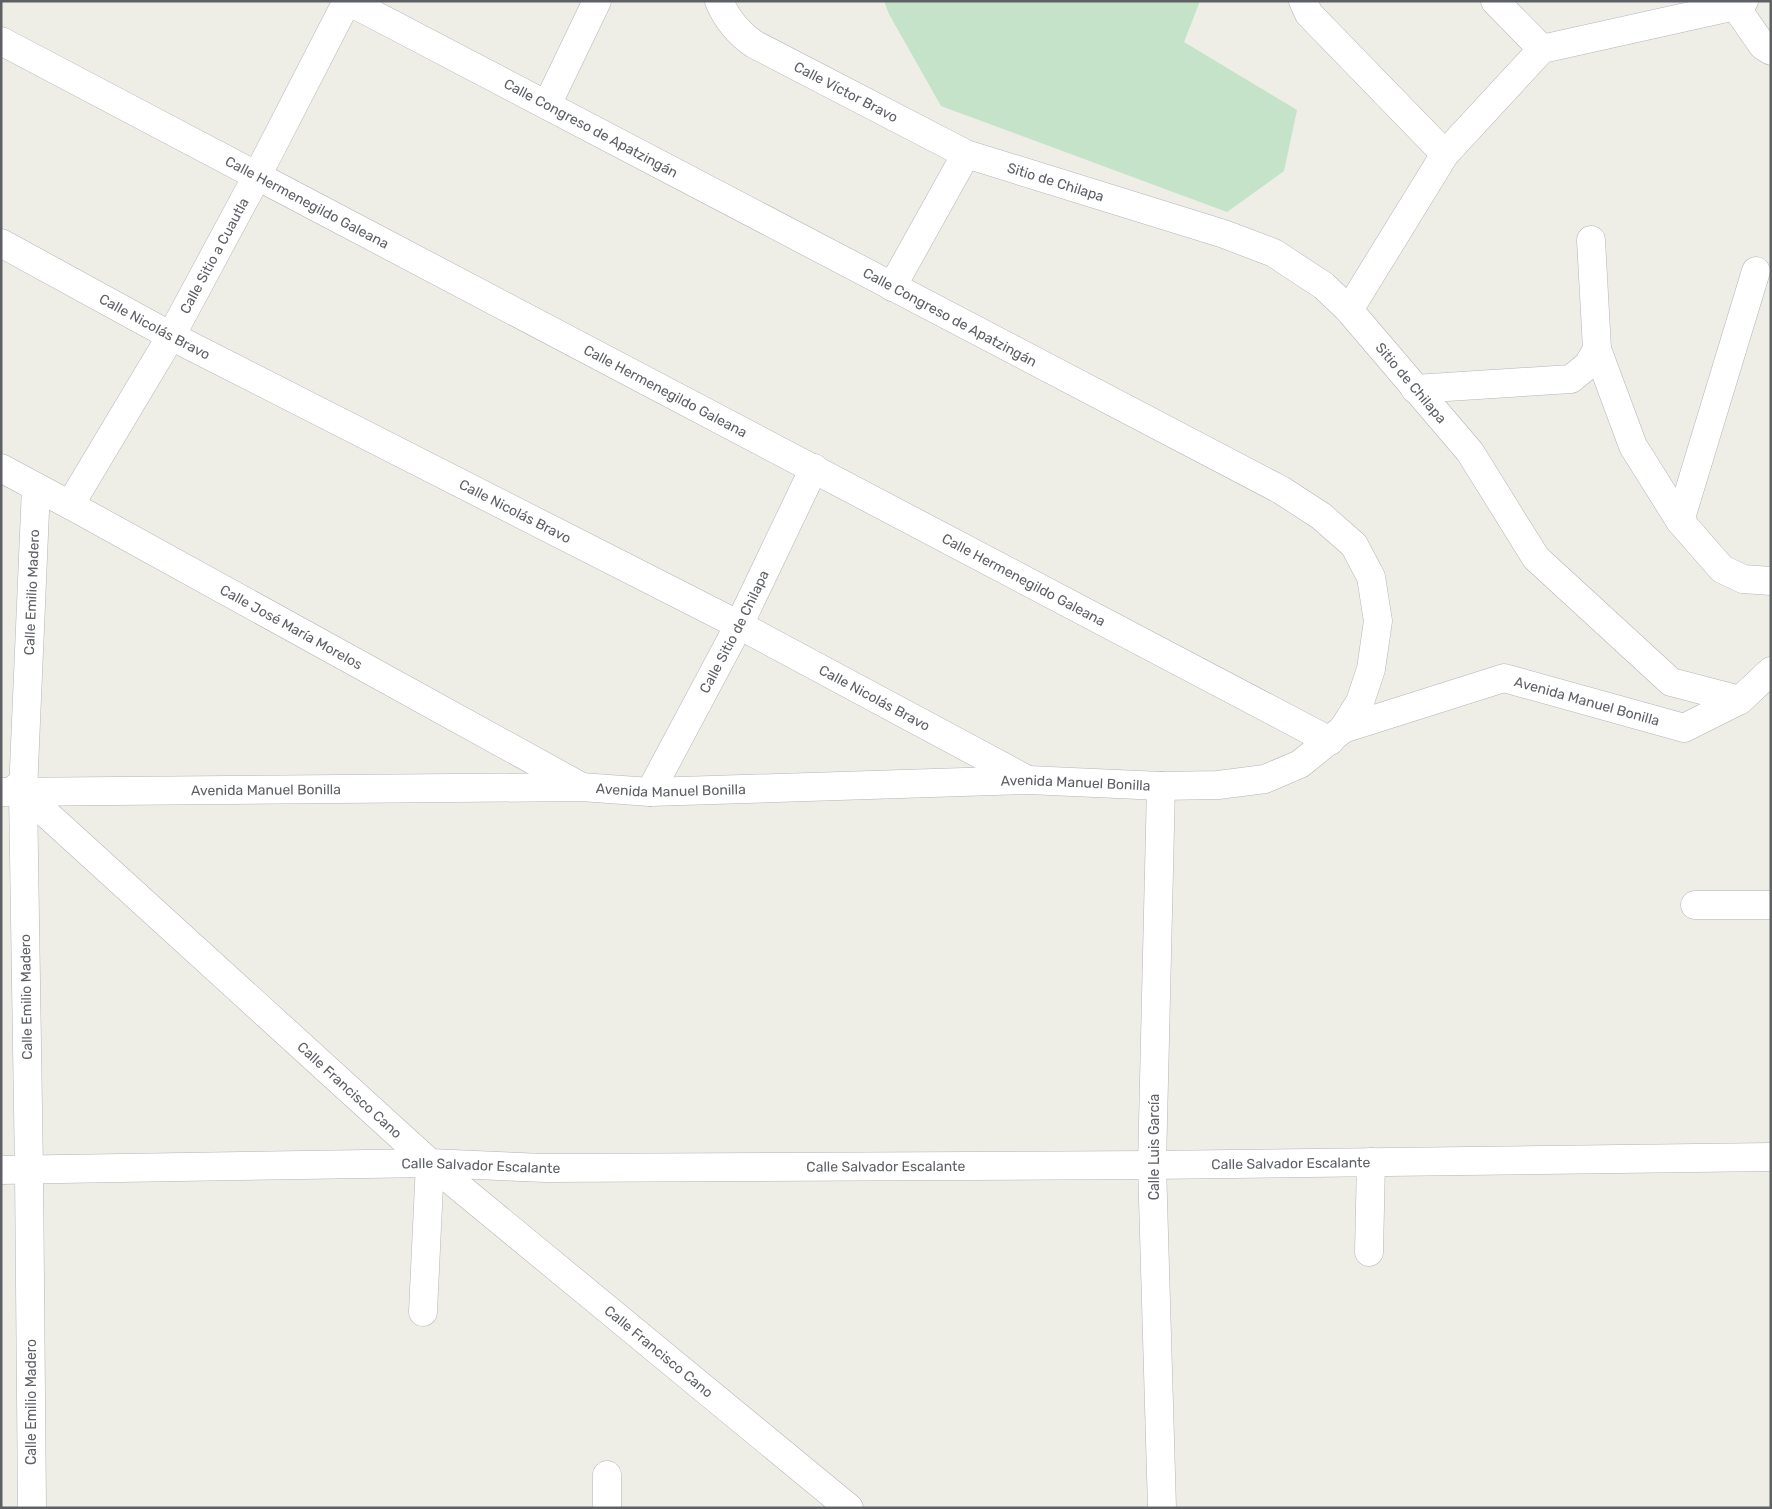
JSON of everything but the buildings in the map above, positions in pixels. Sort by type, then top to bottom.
[{"type":"street","name":"Calle Congreso de Apatzingán","points":[[347,1],[1281,490],[1321,516],[1354,545],[1371,577],[1378,621],[1371,670],[1360,702],[1336,735]]},
{"type":"street","name":"Calle Sitio a Cuautla","points":[[70,505],[172,336],[347,1]]},
{"type":"street","points":[[547,105],[596,1]]},
{"type":"street","points":[[1303,1],[1309,14],[1445,154]]},
{"type":"street","points":[[1495,1],[1542,49]]},
{"type":"street","points":[[1349,310],[1445,154],[1542,49],[1739,3],[1763,46],[1771,51]]},
{"type":"street","name":"Calle Víctor Bravo","points":[[725,12],[742,36],[754,44],[966,154]]},
{"type":"street","name":"Calle Hermenegildo Galeana","points":[[1,41],[814,468],[1336,735]]},
{"type":"street","points":[[892,287],[966,154]]},
{"type":"street","name":"Sitio de Chilapa","points":[[966,154],[1224,234],[1274,253],[1324,286],[1349,310],[1470,452],[1536,558],[1671,682],[1740,700]]},
{"type":"street","points":[[1591,240],[1597,348],[1633,446],[1680,522],[1722,569],[1743,579],[1771,581]]},
{"type":"street","name":"Calle Nicolás Bravo","points":[[1,243],[172,336],[740,625],[1028,780]]},
{"type":"street","points":[[1680,522],[1756,271]]},
{"type":"street","points":[[1415,389],[1571,379],[1588,365],[1597,348]]},
{"type":"street","name":"Calle José María Morelos","points":[[1,468],[581,787]]},
{"type":"street","name":"Calle Sitio de Chilapa","points":[[650,792],[740,625],[814,468]]},
{"type":"street","name":"Calle Emilio Madero","points":[[32,1508],[29,1171],[12,792],[36,486]]},
{"type":"street","points":[[1740,700],[1771,671]]},
{"type":"street","name":"Avenida Manuel Bonilla","points":[[12,792],[581,787],[650,792],[1028,780],[1161,786],[1218,785],[1266,779],[1300,764],[1336,735],[1504,678],[1684,728],[1740,700]]},
{"type":"street","name":"Calle Francisco Cano","points":[[1,774],[12,792],[430,1163],[849,1508]]},
{"type":"street","name":"Calle Luis García","points":[[1161,786],[1152,1165],[1162,1508]]},
{"type":"street","points":[[1696,906],[1771,906]]},
{"type":"street","name":"Calle Salvador Escalante","points":[[1,1170],[430,1163],[545,1168],[1152,1165],[1771,1157]]},
{"type":"street","points":[[1369,1252],[1371,1162]]},
{"type":"street","points":[[422,1312],[430,1163]]},
{"type":"street","points":[[607,1475],[607,1508]]},
{"type":"green space","points":[[884,1],[1200,1],[1184,42],[1297,110],[1284,171],[1227,212],[941,106],[889,14]]}]
